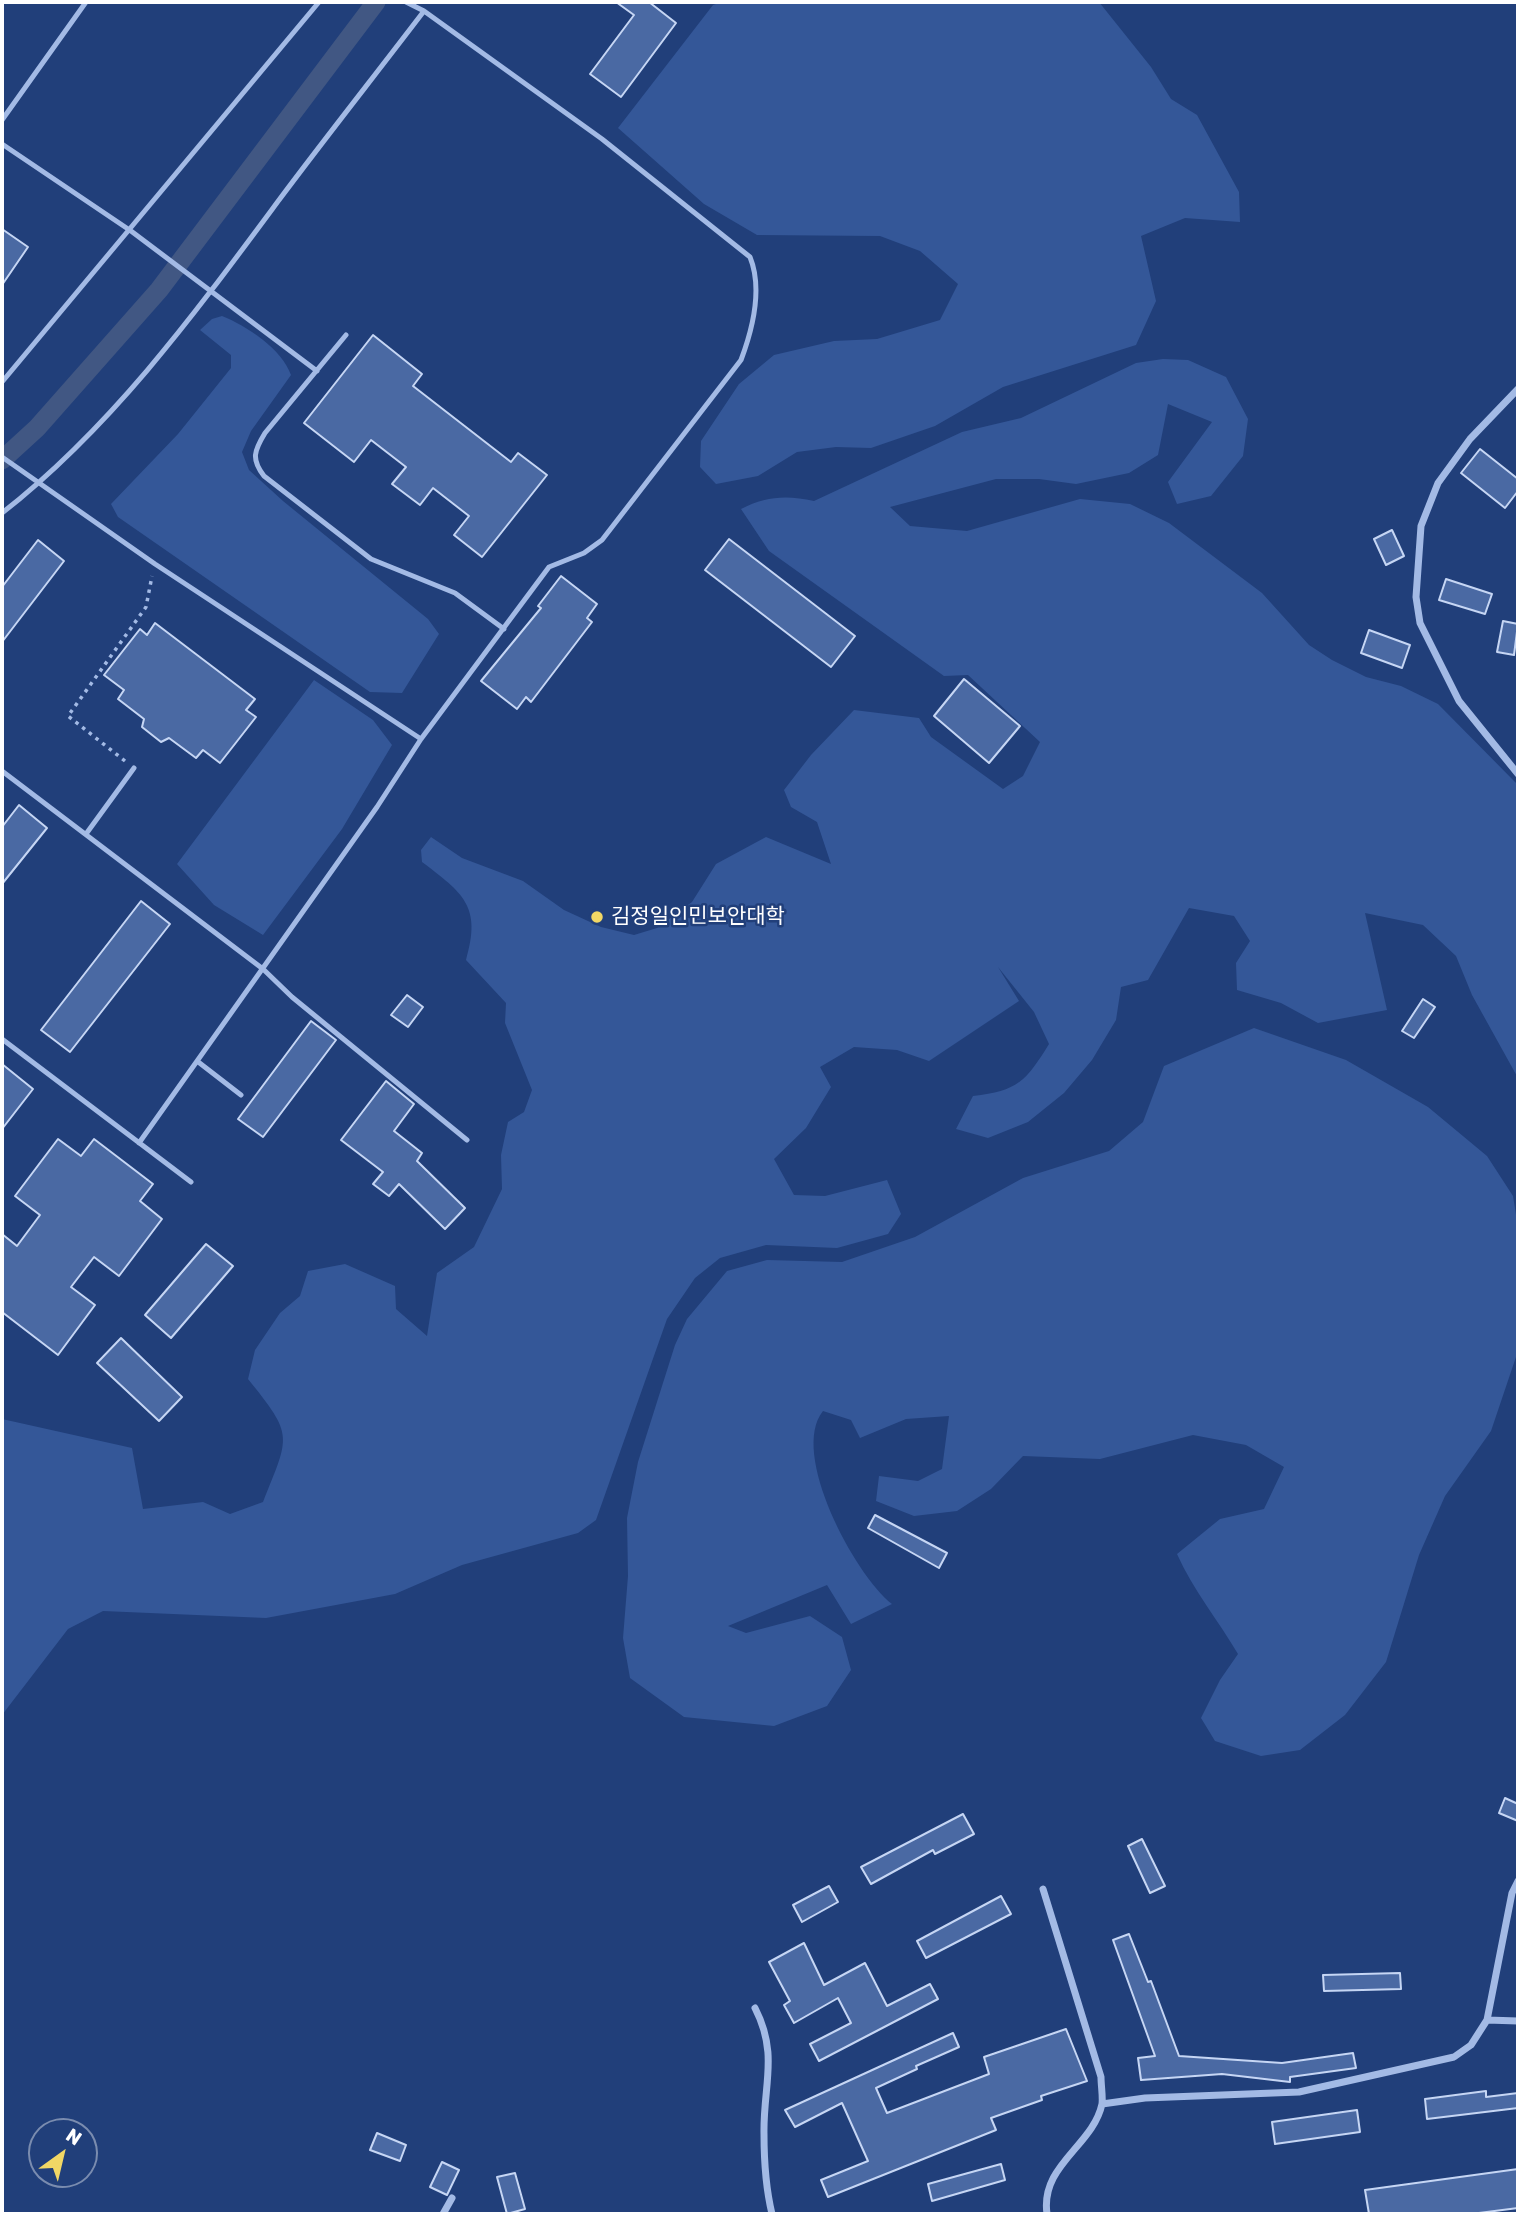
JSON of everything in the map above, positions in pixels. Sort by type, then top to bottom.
[{"type":"street","points":[[1518,389],[1471,439],[1438,483],[1421,526],[1416,597],[1420,623],[1458,701],[1518,774]]},
{"type":"street","points":[[1102,2104],[1146,2098],[1299,2092],[1454,2057],[1471,2045],[1487,2020],[1512,1893],[1518,1881]]},
{"type":"street","points":[[1043,1889],[1101,2077],[1102,2104],[1097,2117],[1052,2178],[1047,2194],[1047,2214]]},
{"type":"street","points":[[755,2008],[766,2031],[771,2063],[764,2133],[772,2214]]},
{"type":"street","points":[[1487,2020],[1518,2021]]},
{"type":"street","points":[[443,2214],[452,2199]]},
{"type":"lane","points":[[2,120],[86,2]]},
{"type":"lane","points":[[2,382],[131,231],[319,2]]},
{"type":"lane","points":[[139,1143],[377,807],[421,738],[549,568],[584,553],[602,540],[741,360],[751,335],[758,275],[750,257],[601,139],[424,11],[407,2]]},
{"type":"lane","points":[[2,513],[40,483],[118,404],[212,291],[424,11]]},
{"type":"lane","points":[[2,144],[131,231],[317,371]]},
{"type":"lane","points":[[346,335],[265,433],[254,450],[254,463],[264,476],[371,559],[455,593],[504,629]]},
{"type":"lane","points":[[2,457],[155,564],[421,738]]},
{"type":"lane","points":[[86,834],[134,768]]},
{"type":"lane","points":[[2,771],[263,969],[292,997],[467,1140]]},
{"type":"lane","points":[[2,1039],[191,1182]]},
{"type":"lane","points":[[197,1061],[241,1096]]},
{"type":"path","points":[[134,768],[68,716],[146,607],[155,564]]},
{"type":"shaded area","points":[[722,2],[1099,2],[1151,67],[1171,99],[1197,115],[1239,192],[1240,222],[1185,218],[1141,236],[1156,301],[1136,345],[1003,387],[935,426],[871,448],[836,447],[797,452],[758,476],[716,484],[700,467],[701,441],[739,384],[774,355],[834,341],[877,339],[940,320],[958,284],[920,251],[880,236],[757,235],[704,204],[618,128],[713,5]]},
{"type":"shaded area","points":[[222,316],[242,326],[272,348],[291,375],[251,431],[242,452],[249,470],[428,619],[439,634],[402,693],[370,692],[118,517],[111,504],[178,434],[231,368],[231,355],[200,330],[212,319]]},
{"type":"shaded area","points":[[1163,359],[1188,360],[1226,377],[1248,419],[1243,456],[1211,496],[1177,504],[1168,482],[1212,422],[1168,404],[1158,455],[1129,473],[1076,484],[1039,479],[996,479],[890,507],[910,526],[967,531],[1080,499],[1130,504],[1169,523],[1262,593],[1309,645],[1332,660],[1366,677],[1401,686],[1438,704],[1518,785],[1518,1078],[1472,995],[1456,956],[1423,925],[1365,913],[1387,1010],[1318,1023],[1281,1003],[1237,990],[1236,963],[1250,941],[1234,916],[1189,908],[1148,980],[1121,987],[1116,1020],[1092,1060],[1064,1093],[1028,1122],[988,1138],[956,1129],[973,1096],[1001,1091],[1019,1082],[1034,1067],[1049,1044],[1034,1012],[998,967],[1019,1001],[929,1061],[897,1050],[854,1047],[820,1067],[831,1087],[806,1128],[774,1159],[794,1195],[825,1196],[887,1180],[901,1214],[888,1234],[837,1248],[766,1245],[720,1258],[695,1278],[667,1319],[596,1520],[578,1533],[462,1565],[395,1594],[266,1618],[103,1611],[68,1629],[2,1715],[2,1419],[132,1448],[143,1509],[203,1502],[230,1514],[263,1502],[279,1463],[283,1437],[274,1413],[248,1379],[255,1350],[280,1313],[300,1296],[308,1271],[345,1264],[395,1286],[396,1309],[427,1336],[437,1273],[474,1247],[502,1189],[501,1155],[508,1122],[524,1112],[532,1090],[505,1023],[506,1003],[466,960],[472,926],[465,902],[458,892],[422,862],[421,850],[431,837],[462,858],[523,881],[564,910],[601,927],[634,935],[657,928],[692,902],[716,864],[766,837],[831,864],[817,822],[791,807],[784,790],[811,755],[854,710],[919,718],[931,737],[1003,789],[1023,776],[1040,742],[968,675],[944,676],[769,551],[741,509],[759,501],[777,498],[814,501],[962,432],[1021,418],[1136,363]]},
{"type":"shaded area","points":[[314,680],[373,720],[392,745],[342,829],[263,935],[214,905],[177,864]]},
{"type":"shaded area","points":[[1254,1028],[1346,1060],[1428,1107],[1487,1156],[1513,1196],[1518,1227],[1518,1351],[1491,1431],[1445,1496],[1419,1555],[1386,1662],[1345,1715],[1300,1750],[1261,1756],[1215,1741],[1201,1718],[1220,1680],[1238,1654],[1177,1554],[1220,1519],[1264,1509],[1284,1467],[1246,1445],[1193,1435],[1100,1459],[1023,1456],[991,1489],[957,1511],[914,1516],[876,1501],[879,1476],[918,1481],[942,1469],[949,1416],[906,1419],[860,1438],[851,1420],[823,1411],[815,1430],[814,1455],[820,1483],[831,1512],[861,1568],[892,1604],[851,1624],[827,1585],[728,1626],[746,1633],[810,1616],[842,1637],[851,1670],[827,1706],[774,1726],[684,1717],[630,1678],[623,1638],[628,1576],[627,1518],[638,1462],[675,1345],[687,1319],[727,1271],[767,1260],[842,1262],[915,1237],[1023,1178],[1109,1151],[1143,1122],[1164,1066]]},
{"type":"building","points":[[616,2],[649,2],[676,23],[621,97],[590,74],[634,15]]},
{"type":"building","points":[[2,229],[28,247],[2,285]]},
{"type":"building","points":[[373,335],[422,374],[413,386],[511,462],[518,453],[547,475],[482,557],[454,535],[469,516],[433,488],[420,505],[392,484],[406,467],[371,440],[354,462],[304,423]]},
{"type":"building","points":[[1480,449],[1518,479],[1518,491],[1505,508],[1461,473]]},
{"type":"building","points":[[1392,530],[1404,556],[1386,565],[1374,539]]},
{"type":"building","points":[[729,539],[855,636],[831,667],[705,570]]},
{"type":"building","points":[[38,540],[64,561],[2,642],[2,587]]},
{"type":"building","points":[[561,576],[597,604],[587,618],[592,622],[531,702],[526,697],[517,709],[481,681],[541,608],[538,606]]},
{"type":"building","points":[[1446,579],[1492,594],[1485,614],[1439,600]]},
{"type":"building","points":[[1503,621],[1518,624],[1514,655],[1497,652]]},
{"type":"building","points":[[155,623],[255,699],[246,710],[256,717],[220,763],[203,750],[196,758],[169,738],[161,742],[142,727],[144,719],[118,699],[124,690],[104,675],[140,629],[147,635]]},
{"type":"building","points":[[1369,630],[1410,645],[1402,668],[1361,653]]},
{"type":"building","points":[[964,679],[1020,726],[989,763],[934,716]]},
{"type":"building","points":[[19,805],[47,828],[2,884],[2,827]]},
{"type":"building","points":[[141,901],[170,924],[70,1052],[41,1030]]},
{"type":"building","points":[[407,995],[423,1007],[408,1027],[391,1015]]},
{"type":"building","points":[[1423,999],[1435,1007],[1414,1038],[1402,1031]]},
{"type":"building","points":[[311,1021],[336,1040],[263,1137],[238,1119]]},
{"type":"building","points":[[2,1064],[33,1089],[2,1129]]},
{"type":"building","points":[[386,1081],[414,1104],[394,1131],[422,1153],[417,1161],[465,1208],[445,1229],[399,1184],[389,1196],[373,1184],[383,1172],[341,1140]]},
{"type":"building","points":[[58,1139],[81,1156],[94,1139],[153,1184],[140,1201],[162,1219],[119,1276],[94,1257],[71,1287],[95,1305],[58,1355],[2,1312],[2,1234],[17,1246],[40,1215],[15,1196]]},
{"type":"building","points":[[206,1244],[233,1266],[171,1338],[145,1315]]},
{"type":"building","points":[[121,1338],[182,1397],[159,1421],[97,1363]]},
{"type":"building","points":[[875,1515],[947,1553],[939,1568],[868,1528]]},
{"type":"building","points":[[1505,1798],[1518,1804],[1518,1821],[1499,1813]]},
{"type":"building","points":[[963,1814],[974,1834],[935,1854],[933,1850],[871,1884],[861,1867]]},
{"type":"building","points":[[1142,1839],[1165,1886],[1150,1893],[1128,1846]]},
{"type":"building","points":[[829,1886],[838,1902],[802,1922],[793,1905]]},
{"type":"building","points":[[1001,1896],[1011,1914],[926,1958],[917,1941]]},
{"type":"building","points":[[1129,1934],[1148,1982],[1151,1981],[1179,2056],[1282,2063],[1353,2053],[1356,2068],[1290,2077],[1290,2082],[1222,2074],[1141,2080],[1138,2058],[1155,2056],[1113,1940]]},
{"type":"building","points":[[804,1943],[824,1985],[865,1963],[887,2006],[930,1984],[938,1999],[819,2061],[810,2044],[851,2023],[838,1998],[794,2023],[784,2005],[790,2001],[769,1962]]},
{"type":"building","points":[[1400,1973],[1401,1989],[1324,1991],[1323,1975]]},
{"type":"building","points":[[1066,2029],[1087,2081],[1041,2096],[1042,2100],[991,2118],[996,2130],[828,2197],[821,2180],[868,2161],[842,2103],[795,2127],[785,2110],[953,2033],[959,2047],[876,2088],[887,2113],[989,2074],[984,2057]]},
{"type":"building","points":[[1486,2091],[1486,2097],[1518,2093],[1518,2108],[1427,2119],[1425,2099]]},
{"type":"building","points":[[1357,2110],[1360,2132],[1275,2144],[1272,2122]]},
{"type":"building","points":[[377,2133],[406,2145],[400,2161],[370,2150]]},
{"type":"building","points":[[442,2162],[459,2170],[447,2195],[430,2187]]},
{"type":"building","points":[[1001,2164],[1005,2180],[932,2201],[928,2184]]},
{"type":"building","points":[[1518,2169],[1518,2208],[1471,2214],[1369,2214],[1365,2190]]},
{"type":"building","points":[[515,2173],[525,2209],[507,2214],[497,2177]]},
{"type":"waterway","points":[[2,460],[37,428],[159,290],[376,2]]},
{"type":"place","name":"김정일인민보안대학","points":[[597,917]]}]
